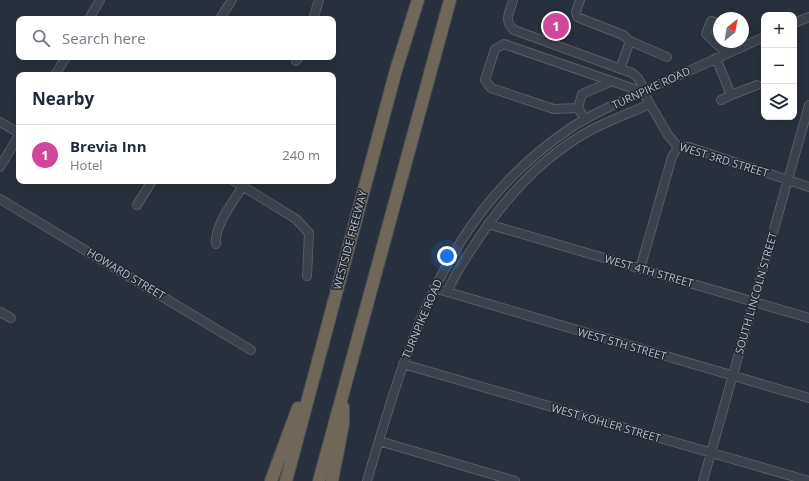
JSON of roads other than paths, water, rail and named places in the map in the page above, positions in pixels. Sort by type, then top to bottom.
[{"type":"highway","name":"WESTSIDE FREEWAY","points":[[286,481],[396,70],[418,0]]},
{"type":"highway","points":[[319,481],[450,1]]},
{"type":"highway","points":[[271,481],[298,408],[310,390]]},
{"type":"highway","points":[[332,481],[343,424],[342,394]]},
{"type":"street","points":[[91,16],[100,0]]},
{"type":"street","points":[[222,16],[232,0]]},
{"type":"street","points":[[314,16],[319,0]]},
{"type":"street","name":"WEST 3RD STREET","points":[[513,0],[507,20],[508,25],[514,30],[632,73],[638,78],[650,104],[668,135],[678,147],[689,147],[809,187]]},
{"type":"street","points":[[580,0],[576,12],[577,17],[623,35],[630,41],[667,57]]},
{"type":"street","points":[[797,22],[809,17]]},
{"type":"street","points":[[713,22],[711,22],[706,34],[713,41]]},
{"type":"street","name":"TURNPIKE ROAD","points":[[749,41],[761,38]]},
{"type":"street","points":[[620,69],[630,41]]},
{"type":"street","points":[[578,108],[554,109],[491,88],[484,80],[494,48],[504,44],[644,91]]},
{"type":"street","points":[[720,48],[726,54]]},
{"type":"street","name":"TURNPIKE ROAD","points":[[367,481],[403,364],[434,288],[453,252],[468,228],[500,188],[552,141],[585,119],[736,48]]},
{"type":"street","points":[[716,58],[731,95]]},
{"type":"street","points":[[57,72],[64,60]]},
{"type":"street","points":[[585,119],[578,108],[582,94],[612,81]]},
{"type":"street","points":[[721,100],[757,85]]},
{"type":"street","points":[[447,292],[454,276],[488,224],[522,184],[556,154],[592,130],[650,104]]},
{"type":"street","name":"SOUTH LINCOLN STREET","points":[[703,481],[809,105]]},
{"type":"street","points":[[0,122],[16,132]]},
{"type":"street","points":[[0,167],[16,139]]},
{"type":"street","points":[[640,269],[672,157],[678,147]]},
{"type":"street","points":[[137,205],[150,184]]},
{"type":"street","points":[[239,184],[296,219],[309,233],[307,276]]},
{"type":"street","points":[[216,244],[215,239],[221,224],[243,186]]},
{"type":"street","name":"HOWARD STREET","points":[[0,199],[251,350]]},
{"type":"street","name":"WEST 4TH STREET","points":[[488,224],[809,318]]},
{"type":"street","name":"WEST 5TH STREET","points":[[434,288],[809,398]]},
{"type":"street","points":[[0,312],[11,318]]},
{"type":"street","name":"WEST KOHLER STREET","points":[[403,364],[809,481]]},
{"type":"street","points":[[379,441],[515,481]]},
{"type":"place","name":"Brevia Inn","points":[[556,26]]}]
